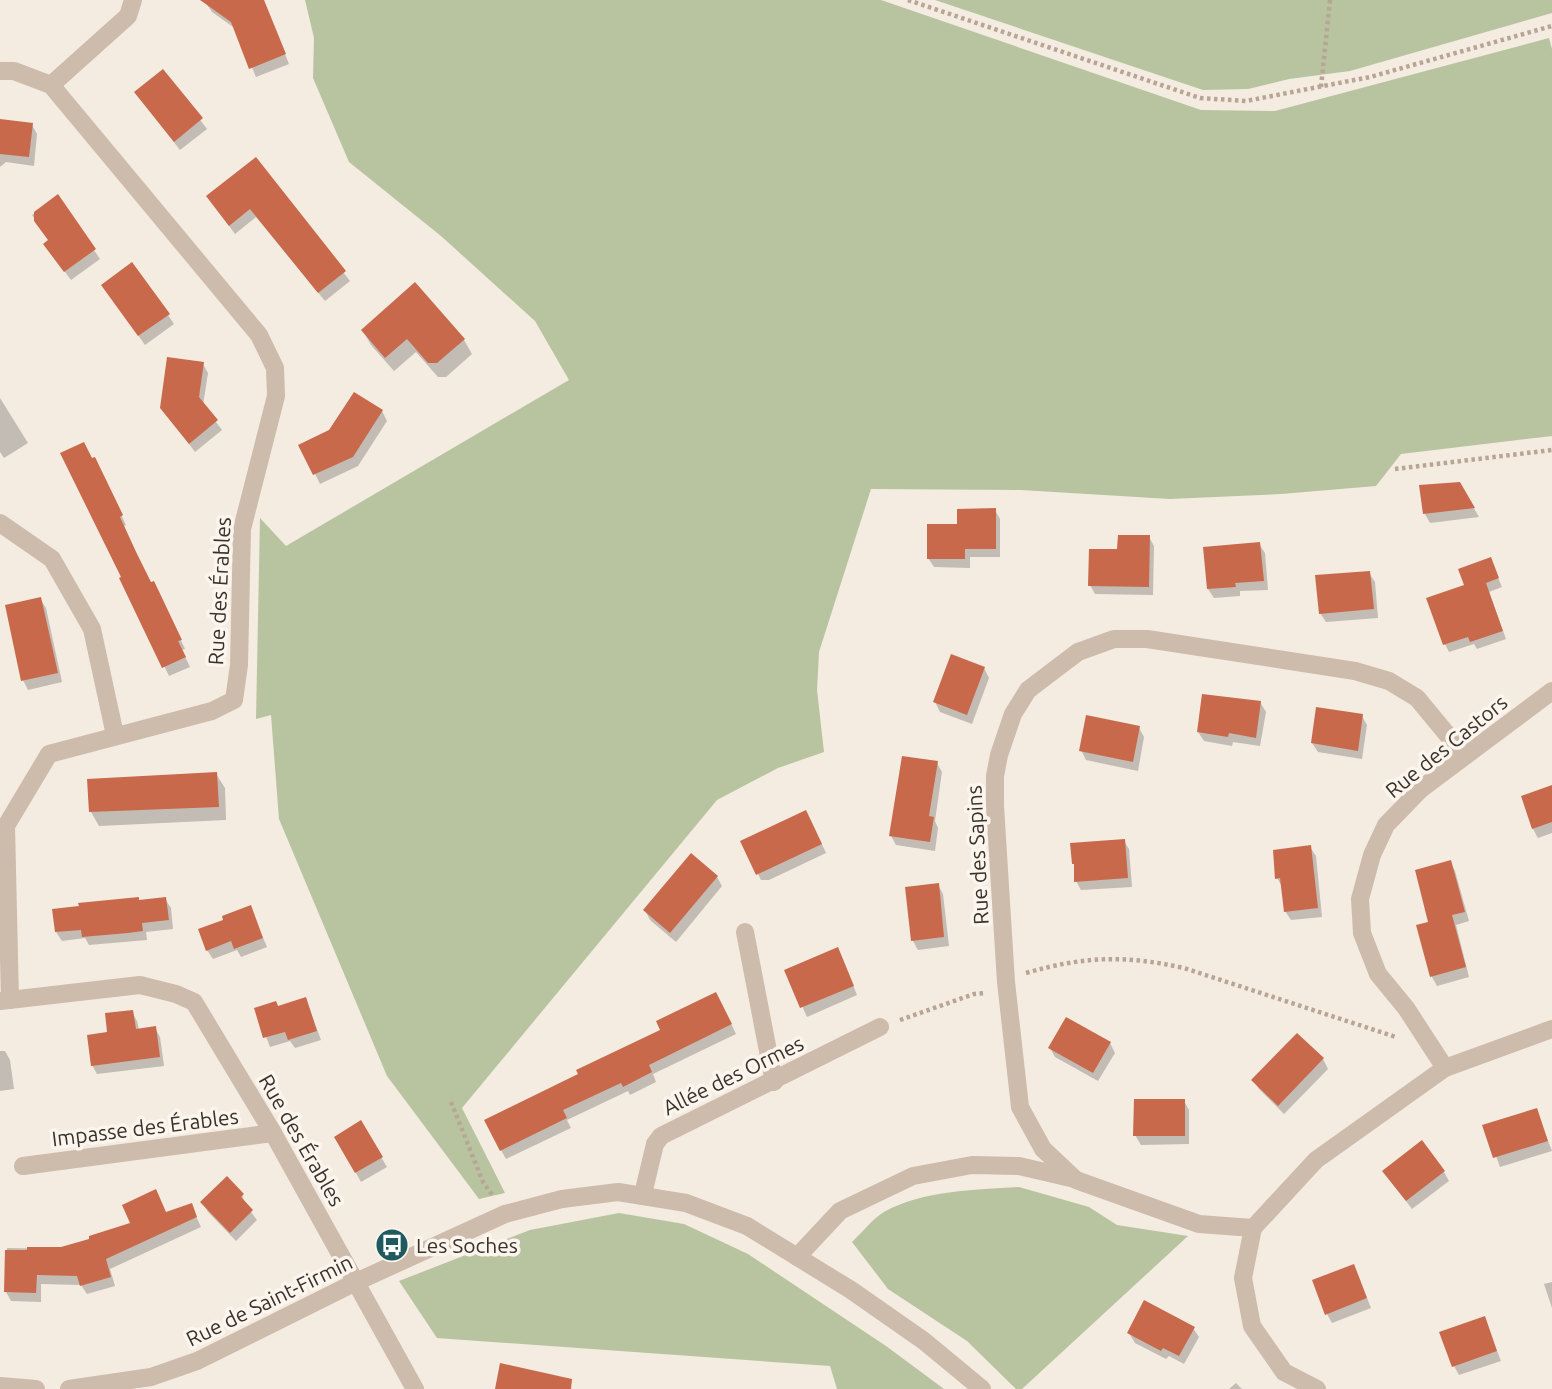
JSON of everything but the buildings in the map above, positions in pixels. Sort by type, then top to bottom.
[{"type":"street","points":[[51,85],[128,16],[133,0]]},
{"type":"street","name":"Rue des Érables","points":[[0,71],[15,71],[51,85],[259,335],[275,368],[276,396],[242,528],[239,666],[234,700],[212,711],[48,754],[6,826],[5,1001],[140,985],[176,994],[194,1002],[273,1133],[415,1389]]},
{"type":"street","points":[[0,523],[52,559],[92,629],[115,736]]},
{"type":"street","name":"Rue des Sapins","points":[[1253,1228],[1199,1224],[1076,1180],[1042,1149],[1020,1107],[1006,985],[995,806],[995,776],[999,755],[1013,714],[1028,690],[1078,652],[1114,639],[1147,639],[1355,671],[1389,681],[1417,698],[1465,756]]},
{"type":"street","name":"Rue des Castors","points":[[1445,1068],[1378,974],[1362,933],[1360,899],[1373,855],[1386,825],[1421,789],[1552,691]]},
{"type":"street","points":[[745,932],[774,1082]]},
{"type":"street","name":"Allée des Ormes","points":[[643,1194],[654,1144],[661,1136],[880,1027]]},
{"type":"street","points":[[1317,1389],[1284,1372],[1252,1326],[1243,1278],[1253,1228],[1316,1160],[1445,1068],[1552,1030]]},
{"type":"street","name":"Impasse des Érables","points":[[23,1166],[273,1133]]},
{"type":"street","points":[[797,1257],[840,1212],[913,1177],[972,1165],[1019,1166],[1076,1180]]},
{"type":"street","name":"Rue de Saint-Firmin","points":[[69,1389],[150,1377],[197,1361],[356,1282],[505,1214],[562,1199],[618,1192],[686,1203],[747,1226],[924,1341],[982,1389]]},
{"type":"street","points":[[0,1386],[36,1389]]},
{"type":"path","points":[[908,0],[1200,98],[1246,101],[1370,77],[1552,26]]},
{"type":"path","points":[[1321,87],[1330,0]]},
{"type":"path","points":[[1395,469],[1552,450]]},
{"type":"path","points":[[880,1027],[1006,985],[1061,963],[1113,958],[1148,960],[1184,968],[1408,1040],[1424,1036]]},
{"type":"path","points":[[451,1102],[483,1182],[505,1214]]},
{"type":"green space","points":[[305,0],[881,0],[1201,110],[1275,111],[1549,38],[1552,49],[1552,436],[1401,454],[1376,486],[1281,494],[1170,499],[1021,490],[871,489],[819,652],[817,690],[824,752],[778,768],[717,800],[462,1108],[505,1193],[479,1199],[387,1076],[279,819],[271,715],[256,719],[260,518],[286,546],[569,380],[535,321],[441,236],[349,162],[313,78],[314,38]]},
{"type":"green space","points":[[935,0],[1552,0],[1552,13],[1350,71],[1289,79],[1248,89],[1203,90]]},
{"type":"green space","points":[[1019,1187],[1089,1207],[1117,1225],[1188,1236],[1022,1389],[1016,1389],[967,1341],[888,1289],[852,1242],[880,1215],[916,1199],[967,1190]]},
{"type":"green space","points":[[619,1213],[684,1224],[748,1254],[886,1346],[944,1389],[837,1389],[830,1366],[437,1338],[399,1281],[530,1230]]},
{"type":"place","name":"Les Soches","points":[[392,1245]]}]
